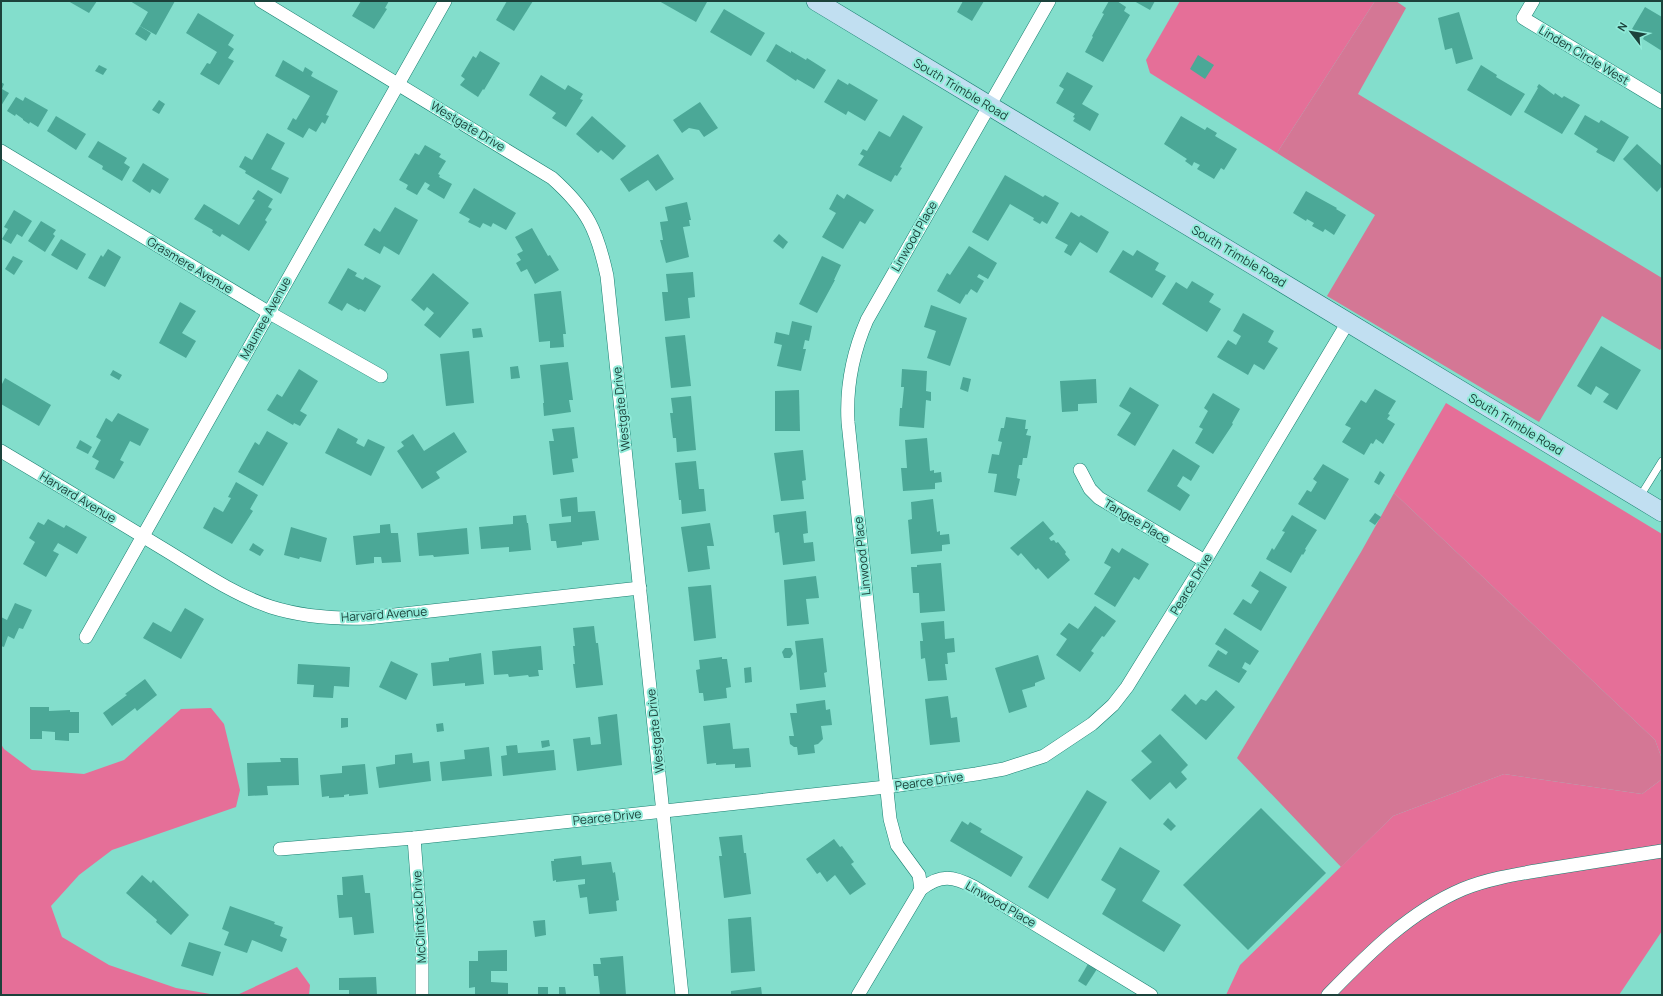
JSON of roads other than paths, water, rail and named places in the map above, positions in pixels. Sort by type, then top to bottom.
[{"type":"main road","name":"South Trimble Road","points":[[816,1],[1662,512]]},
{"type":"street","name":"Westgate Drive","points":[[262,1],[552,178],[574,199],[593,226],[599,241],[607,276],[682,995]]},
{"type":"street","name":"Maumee Avenue","points":[[86,636],[445,1]]},
{"type":"street","name":"Linwood Place","points":[[921,889],[919,875],[897,845],[892,831],[886,787],[848,422],[847,405],[849,382],[858,340],[867,320],[1049,1]]},
{"type":"street","name":"Linden Circle West","points":[[1533,1],[1523,18],[1662,102]]},
{"type":"street","name":"Grasmere Avenue","points":[[1,151],[268,312],[381,376]]},
{"type":"street","name":"Pearce Drive","points":[[280,849],[414,838],[886,787],[943,780],[1004,769],[1044,756],[1092,724],[1113,704],[1135,676],[1348,322]]},
{"type":"street","name":"Harvard Avenue","points":[[1,451],[229,588],[271,607],[314,617],[367,618],[640,588]]},
{"type":"street","name":"Tangee Place","points":[[1080,470],[1090,490],[1099,498],[1205,561]]},
{"type":"street","name":"McClintock Drive","points":[[414,838],[422,944],[422,995]]},
{"type":"street","points":[[1328,995],[1380,944],[1400,927],[1422,911],[1462,890],[1505,876],[1662,851]]},
{"type":"street","name":"Linwood Place","points":[[921,889],[931,881],[941,878],[950,878],[967,883],[1151,995]]},
{"type":"street","points":[[858,995],[921,889]]},
{"type":"lane","points":[[1639,498],[1662,461]]}]
